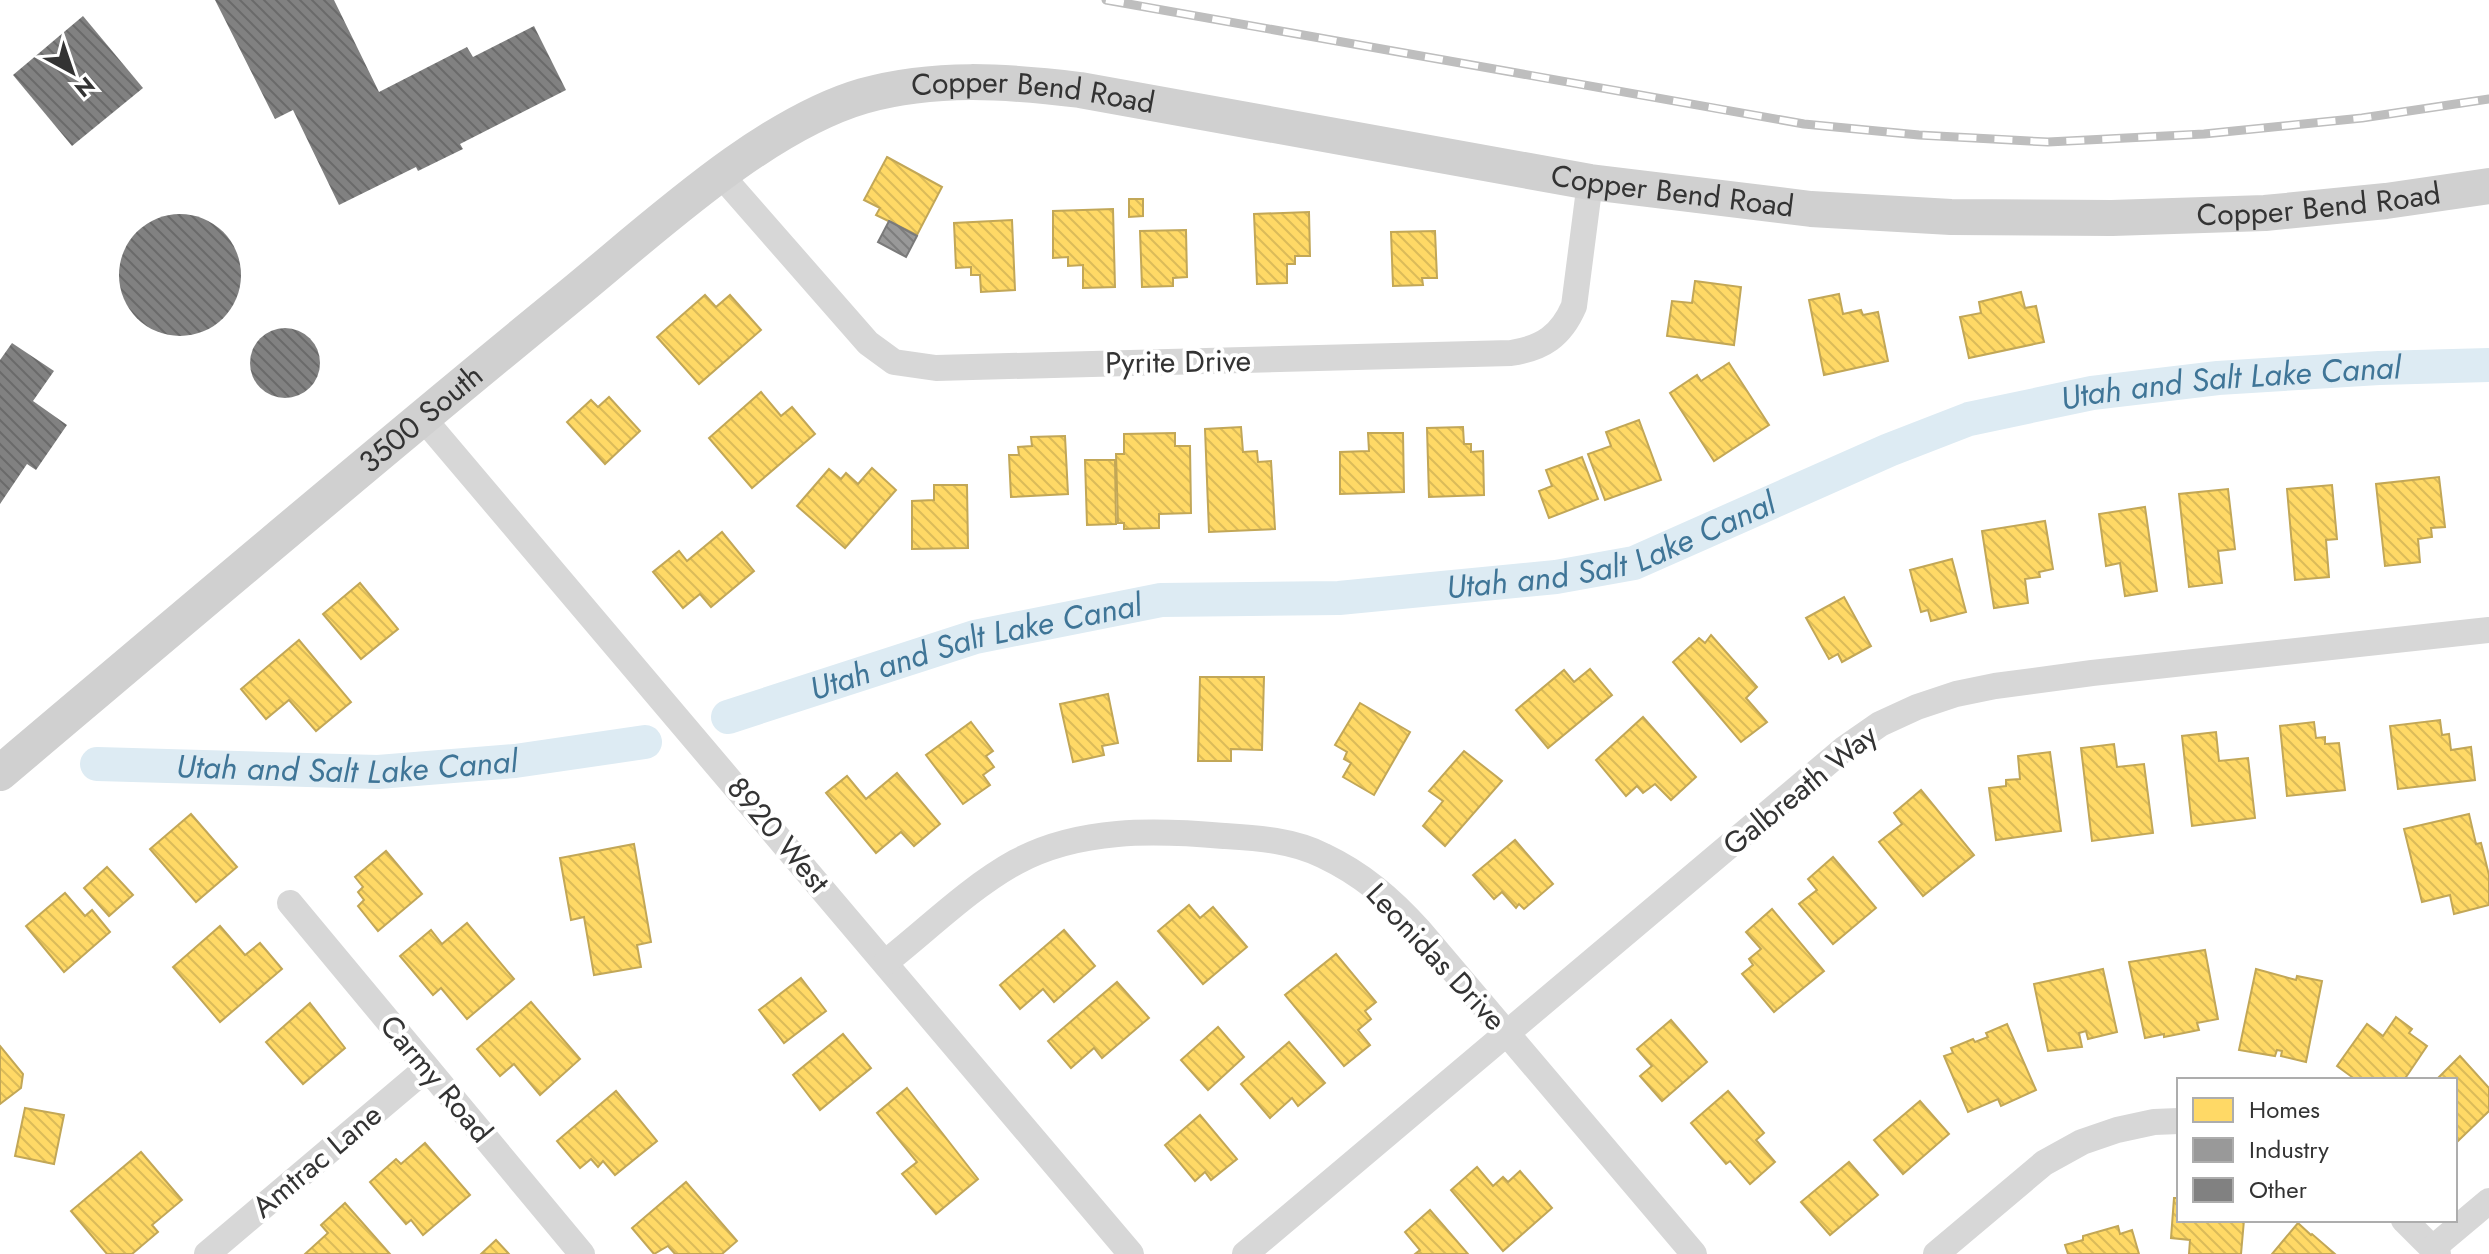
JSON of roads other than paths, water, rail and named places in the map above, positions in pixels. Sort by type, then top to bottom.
[{"type":"street","name":"Copper Bend Road","points":[[862,97],[938,82],[1021,83],[1095,93],[1590,182],[1811,209],[1951,217],[2068,218],[2265,213],[2386,201],[2489,186]]},
{"type":"street","name":"3500 South","points":[[0,773],[422,417],[720,174],[808,119],[862,97]]},
{"type":"street","name":"Pyrite Drive","points":[[720,174],[868,343],[894,362],[936,368],[1525,351],[1551,340],[1574,306],[1590,182]]},
{"type":"street","name":"8920 West","points":[[422,417],[1131,1254]]},
{"type":"street","name":"Galbreath Way","points":[[1245,1254],[1844,749],[1880,724],[1956,694],[2023,682],[2489,630]]},
{"type":"street","name":"Leonidas Drive","points":[[886,962],[983,884],[1014,863],[1045,849],[1105,835],[1149,833],[1275,840],[1321,854],[1362,877],[1393,901],[1694,1254]]},
{"type":"street","name":"Carmy Road","points":[[290,903],[582,1254]]},
{"type":"street","name":"Amtrac Lane","points":[[207,1254],[427,1068]]},
{"type":"street","points":[[1936,1254],[2044,1163],[2082,1142],[2117,1130],[2154,1122],[2177,1121]]},
{"type":"street","points":[[2406,1222],[2436,1251],[2489,1201]]},
{"type":"waterway","name":"Utah and Salt Lake Canal","points":[[728,717],[975,637],[1161,600],[1339,598],[1556,577],[1634,563],[1889,450],[1969,419],[2092,393],[2218,378],[2489,365]]},
{"type":"waterway","name":"Utah and Salt Lake Canal","points":[[97,764],[378,772],[515,761],[645,742]]},
{"type":"railway","points":[[1106,0],[1804,124],[1919,135],[2048,142],[2204,134],[2362,118],[2489,99]]}]
